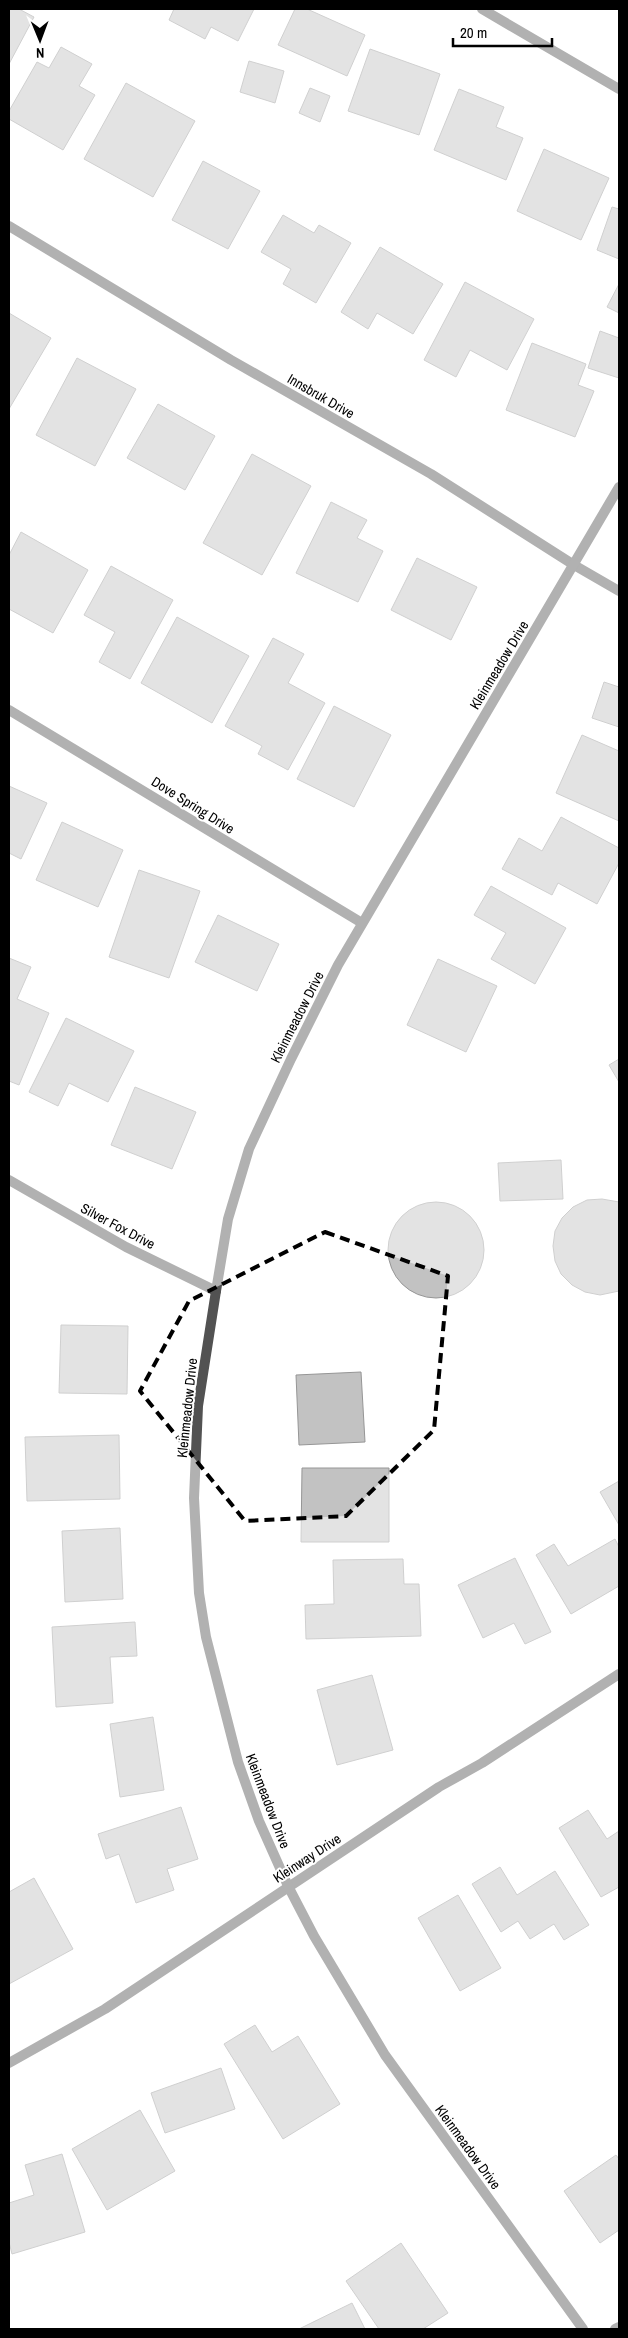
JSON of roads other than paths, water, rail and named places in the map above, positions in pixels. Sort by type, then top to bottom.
[{"type":"street","points":[[482,9],[619,89]]},
{"type":"street","name":"Innsbruk Drive","points":[[9,226],[231,360],[431,474],[574,565],[619,591]]},
{"type":"street","name":"Kleinmeadow Drive","points":[[583,2329],[385,2055],[314,1936],[288,1886],[259,1821],[238,1762],[206,1637],[199,1593],[194,1498],[198,1406],[216,1291],[228,1219],[249,1149],[338,965],[619,487]]},
{"type":"street","name":"Dove Spring Drive","points":[[9,710],[362,923]]},
{"type":"street","name":"Silver Fox Drive","points":[[9,1180],[126,1247],[216,1291]]},
{"type":"street","name":"Kleinway Drive","points":[[9,2064],[106,2008],[439,1787],[482,1763],[619,1674]]},
{"type":"street","points":[[615,2329],[619,2327]]}]
